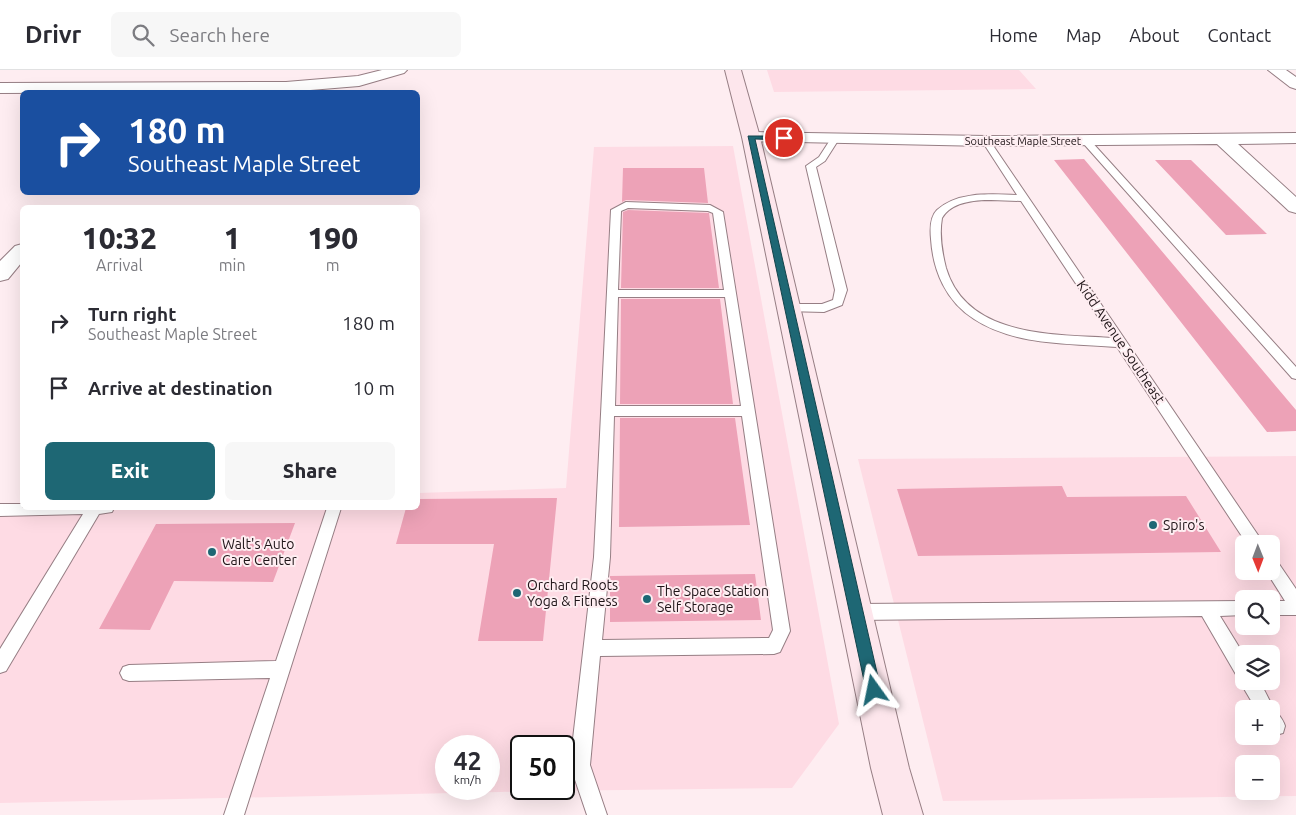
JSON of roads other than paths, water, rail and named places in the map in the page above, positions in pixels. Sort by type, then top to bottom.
[{"type":"main road","points":[[733,70],[751,137],[890,768],[903,815]]},
{"type":"street","points":[[37,88],[57,70]]},
{"type":"street","points":[[0,88],[286,87],[359,81],[399,70]]},
{"type":"street","points":[[1276,70],[1296,84]]},
{"type":"street","name":"Southeast Maple Street","points":[[751,137],[986,141],[1296,138]]},
{"type":"street","points":[[1223,140],[1296,207]]},
{"type":"street","points":[[0,274],[20,252]]},
{"type":"lane","points":[[789,308],[824,308],[838,302],[841,290],[811,166],[822,159],[834,139]]},
{"type":"lane","points":[[1086,140],[1296,375]]},
{"type":"lane","name":"Kidd Avenue Southeast","points":[[986,141],[1250,535]]},
{"type":"lane","points":[[1024,198],[967,199],[949,206],[938,214],[934,224],[945,278],[964,306],[983,320],[1004,330],[1027,335],[1122,343]]},
{"type":"lane","points":[[593,648],[774,646],[782,632],[718,212],[710,208],[626,205],[616,210],[602,557],[580,765],[597,815]]},
{"type":"lane","points":[[613,294],[731,293]]},
{"type":"lane","points":[[608,411],[748,411]]},
{"type":"lane","points":[[0,510],[20,510]]},
{"type":"lane","points":[[0,664],[94,510]]},
{"type":"lane","points":[[234,815],[333,510]]},
{"type":"lane","points":[[1280,579],[1296,603]]},
{"type":"lane","points":[[1206,608],[1235,657]]},
{"type":"lane","points":[[856,612],[1235,608]]},
{"type":"lane","points":[[1280,608],[1296,608]]},
{"type":"lane","points":[[129,673],[281,669]]},
{"type":"place","name":"Spiro's","points":[[1153,525]]},
{"type":"place","name":"Walt's Auto Care Center","points":[[212,552]]},
{"type":"place","name":"Orchard Roots Yoga & Fitness","points":[[517,593]]},
{"type":"place","name":"The Space Station Self Storage","points":[[647,599]]}]
